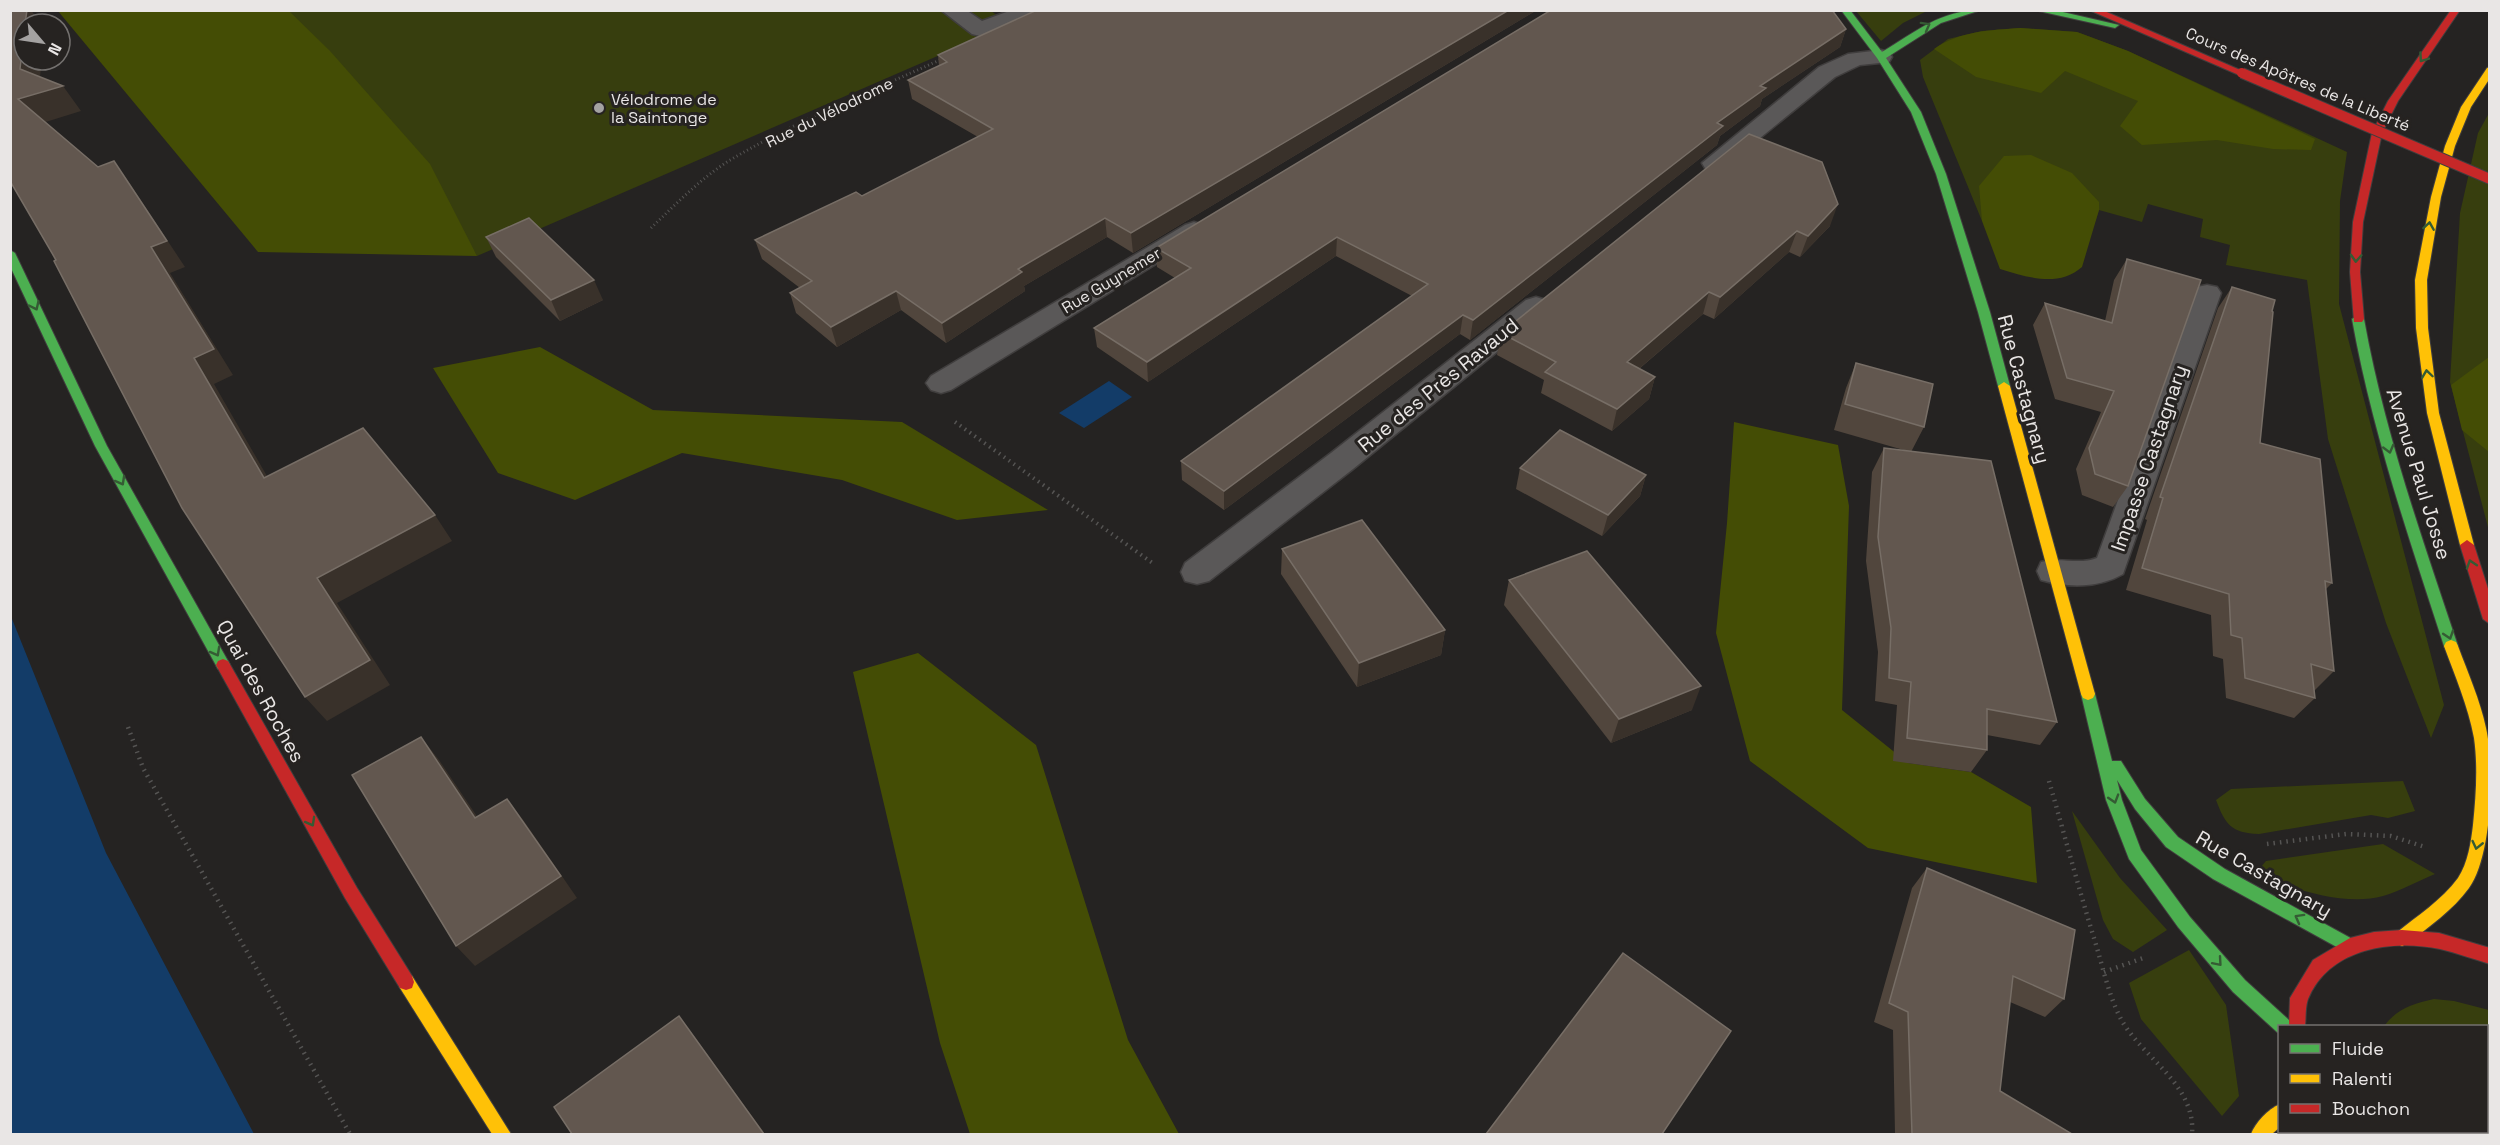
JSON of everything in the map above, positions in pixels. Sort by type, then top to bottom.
[{"type":"main road","name":"Rue Castagnary","points":[[1845,10],[1881,57],[1916,112],[1941,174],[1984,312],[2101,742],[2114,801],[2135,854],[2184,922],[2239,986],[2282,1025]]},
{"type":"main road","points":[[1881,57],[1932,22],[1951,15],[1977,10]]},
{"type":"main road","points":[[2038,10],[2144,32]]},
{"type":"main road","name":"Cours des Apôtres de la Liberté","points":[[2093,10],[2490,179]]},
{"type":"main road","name":"Avenue Paul Josse","points":[[2402,938],[2465,881],[2478,843],[2484,782],[2478,727],[2396,476],[2364,361],[2357,316],[2355,272],[2358,222],[2377,133],[2393,101],[2456,10]]},
{"type":"main road","name":"Avenue Paul Josse","points":[[2490,70],[2464,112],[2446,158],[2431,214],[2421,284],[2427,373],[2439,438],[2459,526],[2490,619]]},
{"type":"main road","points":[[2368,108],[2401,122]]},
{"type":"main road","points":[[2434,136],[2468,150]]},
{"type":"main road","name":"Quai des Roches","points":[[10,253],[107,457],[351,893],[502,1134]]},
{"type":"main road","name":"Rue Castagnary","points":[[2101,742],[2140,804],[2172,842],[2219,874],[2350,946]]},
{"type":"main road","points":[[2297,1025],[2299,998],[2319,966],[2350,946],[2374,940],[2402,938],[2439,941],[2490,956]]},
{"type":"main road","points":[[2260,1134],[2278,1115]]},
{"type":"street","points":[[951,10],[980,29],[1035,10]]},
{"type":"street","points":[[1697,177],[1827,72],[1856,59],[1881,57]]},
{"type":"street","name":"Rue Guynemer","points":[[941,383],[1214,218]]},
{"type":"street","name":"Rue des Près Ravaud","points":[[1197,573],[1342,461],[1557,289]]},
{"type":"street","name":"Impasse Castagnary","points":[[2053,571],[2102,572],[2111,565],[2207,293]]},
{"type":"path","name":"Rue du Vélodrome","points":[[651,228],[692,189],[726,164],[788,130],[945,57]]},
{"type":"path","points":[[941,383],[937,409],[1167,574],[1197,573]]},
{"type":"path","points":[[128,727],[143,768],[350,1134]]},
{"type":"path","points":[[2049,781],[2093,936],[2123,1021],[2148,1055],[2180,1088],[2191,1107],[2194,1127],[2192,1134]]},
{"type":"green space","name":"Vélodrome de la Saintonge","points":[[990,10],[1009,25],[477,256],[437,193],[284,11]]},
{"type":"green space","points":[[289,11],[330,51],[430,164],[477,256],[258,252],[72,28],[72,12],[59,12]]},
{"type":"green space","points":[[1856,11],[1927,11],[1903,23],[1881,41]]},
{"type":"green space","points":[[2021,28],[2077,32],[2128,51],[2347,152],[2340,201],[2339,304],[2444,705],[2431,738],[2386,623],[2328,439],[2307,280],[2226,265],[2230,245],[2200,237],[2203,219],[2148,204],[2142,222],[2099,210],[2094,225],[1982,221],[1923,77],[1920,60],[1948,39],[1982,31]]},
{"type":"green space","points":[[2021,28],[2077,32],[2128,51],[2315,139],[2311,150],[2273,149],[2217,140],[2142,145],[2120,126],[2138,101],[2065,71],[2041,93],[1976,77],[1934,49],[1965,35]]},
{"type":"green space","points":[[2489,113],[2489,531],[2450,382],[2460,213],[2478,133]]},
{"type":"green space","points":[[2031,155],[2072,173],[2099,202],[2099,210],[2082,267],[2063,277],[2042,279],[2000,269],[1982,221],[1979,186],[2004,156]]},
{"type":"green space","points":[[540,347],[653,410],[902,422],[1048,510],[957,520],[842,480],[682,453],[575,500],[498,473],[433,368]]},
{"type":"green space","points":[[2489,357],[2489,452],[2462,430],[2451,385]]},
{"type":"green space","points":[[1734,422],[1838,445],[1849,506],[1842,710],[1908,763],[1971,772],[2031,807],[2037,883],[1868,848],[1750,761],[1716,633]]},
{"type":"green space","points":[[918,653],[1036,745],[1128,1040],[1179,1134],[970,1134],[940,1043],[853,672]]},
{"type":"green space","points":[[2403,781],[2415,811],[2388,818],[2371,815],[2259,834],[2242,832],[2230,826],[2216,800],[2231,789]]},
{"type":"green space","points":[[2072,811],[2120,878],[2167,930],[2133,952],[2113,939],[2103,920]]},
{"type":"green space","points":[[2383,844],[2435,874],[2383,896],[2352,899],[2335,898],[2301,890],[2255,874],[2266,861]]},
{"type":"green space","points":[[2189,950],[2226,1005],[2239,1096],[2222,1116],[2141,1019],[2129,983]]},
{"type":"green space","points":[[2434,999],[2454,1001],[2489,1010],[2489,1134],[2417,1133],[2488,1133],[2488,1025],[2385,1025],[2395,1015],[2419,1003]]},
{"type":"water","points":[[1109,381],[1132,397],[1084,428],[1059,413]]},
{"type":"water","points":[[10,614],[106,853],[254,1134],[11,1134]]},
{"type":"building","points":[[10,10],[27,10],[27,12],[12,12],[12,72],[28,72],[63,86],[18,99],[98,167],[114,161],[167,241],[151,247],[214,349],[194,358],[264,478],[363,428],[435,515],[317,578],[370,660],[305,697],[182,508],[54,261],[56,260],[10,181]]},
{"type":"building","points":[[1037,10],[1509,10],[1131,233],[1105,218],[1018,269],[1022,272],[942,323],[896,291],[831,327],[790,293],[812,281],[755,240],[856,192],[862,196],[993,129],[908,80],[947,62],[938,55]]},
{"type":"building","points":[[1551,10],[1832,10],[1846,29],[1760,86],[1766,88],[1717,123],[1723,126],[1473,320],[1463,315],[1224,491],[1181,461],[1428,284],[1337,237],[1147,362],[1094,328],[1191,268],[1156,248]]},
{"type":"building","points":[[1749,134],[1822,162],[1838,204],[1808,236],[1797,231],[1720,297],[1709,292],[1627,362],[1655,377],[1617,409],[1545,372],[1556,362],[1501,333]]},
{"type":"building","points":[[529,218],[594,280],[551,300],[486,237]]},
{"type":"building","points":[[2127,259],[2201,280],[2128,486],[2095,474],[2089,448],[2114,391],[2067,378],[2045,303],[2112,323]]},
{"type":"building","points":[[2232,287],[2275,300],[2272,311],[2260,443],[2320,459],[2332,583],[2325,581],[2334,671],[2311,664],[2315,698],[2245,678],[2242,638],[2231,635],[2229,594],[2142,568],[2163,498],[2160,497]]},
{"type":"building","points":[[1856,363],[1933,384],[1924,427],[1845,404]]},
{"type":"building","points":[[1560,430],[1646,475],[1608,515],[1520,468]]},
{"type":"building","points":[[1884,448],[1991,461],[2057,722],[1987,709],[1987,750],[1907,738],[1911,682],[1889,678],[1891,628],[1878,537]]},
{"type":"building","points":[[1362,520],[1445,630],[1359,663],[1282,549]]},
{"type":"building","points":[[1587,551],[1701,686],[1619,719],[1509,580]]},
{"type":"building","points":[[421,737],[475,818],[507,799],[561,876],[456,946],[352,775]]},
{"type":"building","points":[[1927,868],[2075,930],[2064,999],[2013,976],[2000,1091],[2072,1134],[1912,1134],[1908,1012],[1889,1003]]},
{"type":"building","points":[[1623,953],[1731,1031],[1662,1134],[1486,1134]]},
{"type":"building","points":[[679,1016],[764,1134],[572,1134],[554,1107]]},
{"type":"traffic: fast","points":[[1845,10],[1881,57],[1916,112],[1941,174],[1984,312],[2004,386]]},
{"type":"traffic: fast","points":[[1881,57],[1938,21],[1977,10]]},
{"type":"traffic: fast","points":[[2038,10],[2115,25]]},
{"type":"traffic: fast","points":[[10,253],[101,446],[223,665]]},
{"type":"traffic: fast","points":[[2358,319],[2365,361],[2386,443],[2451,646]]},
{"type":"traffic: fast","points":[[2088,694],[2114,800],[2135,854],[2184,922],[2239,986],[2282,1025]]},
{"type":"traffic: fast","points":[[2116,766],[2140,804],[2172,842],[2219,874],[2350,946]]},
{"type":"traffic: slow","points":[[2467,545],[2433,413],[2422,328],[2421,280],[2436,197],[2450,146],[2466,107],[2490,70]]},
{"type":"traffic: slow","points":[[2004,386],[2088,694]]},
{"type":"traffic: slow","points":[[2402,938],[2442,905],[2464,882],[2471,869],[2480,834],[2484,791],[2481,738],[2472,703],[2451,646]]},
{"type":"traffic: slow","points":[[406,982],[502,1134]]},
{"type":"traffic: slow","points":[[2260,1134],[2278,1115]]},
{"type":"traffic: jam","points":[[2093,10],[2242,73]]},
{"type":"traffic: jam","points":[[2358,319],[2355,272],[2358,222],[2377,133],[2393,101],[2456,10]]},
{"type":"traffic: jam","points":[[2242,73],[2490,179]]},
{"type":"traffic: jam","points":[[2467,545],[2490,619]]},
{"type":"traffic: jam","points":[[223,665],[351,893],[406,982]]},
{"type":"traffic: jam","points":[[2297,1025],[2299,998],[2319,966],[2350,946],[2374,940],[2402,938],[2439,941],[2490,956]]},
{"type":"place","name":"Vélodrome de la Saintonge","points":[[599,108]]}]
